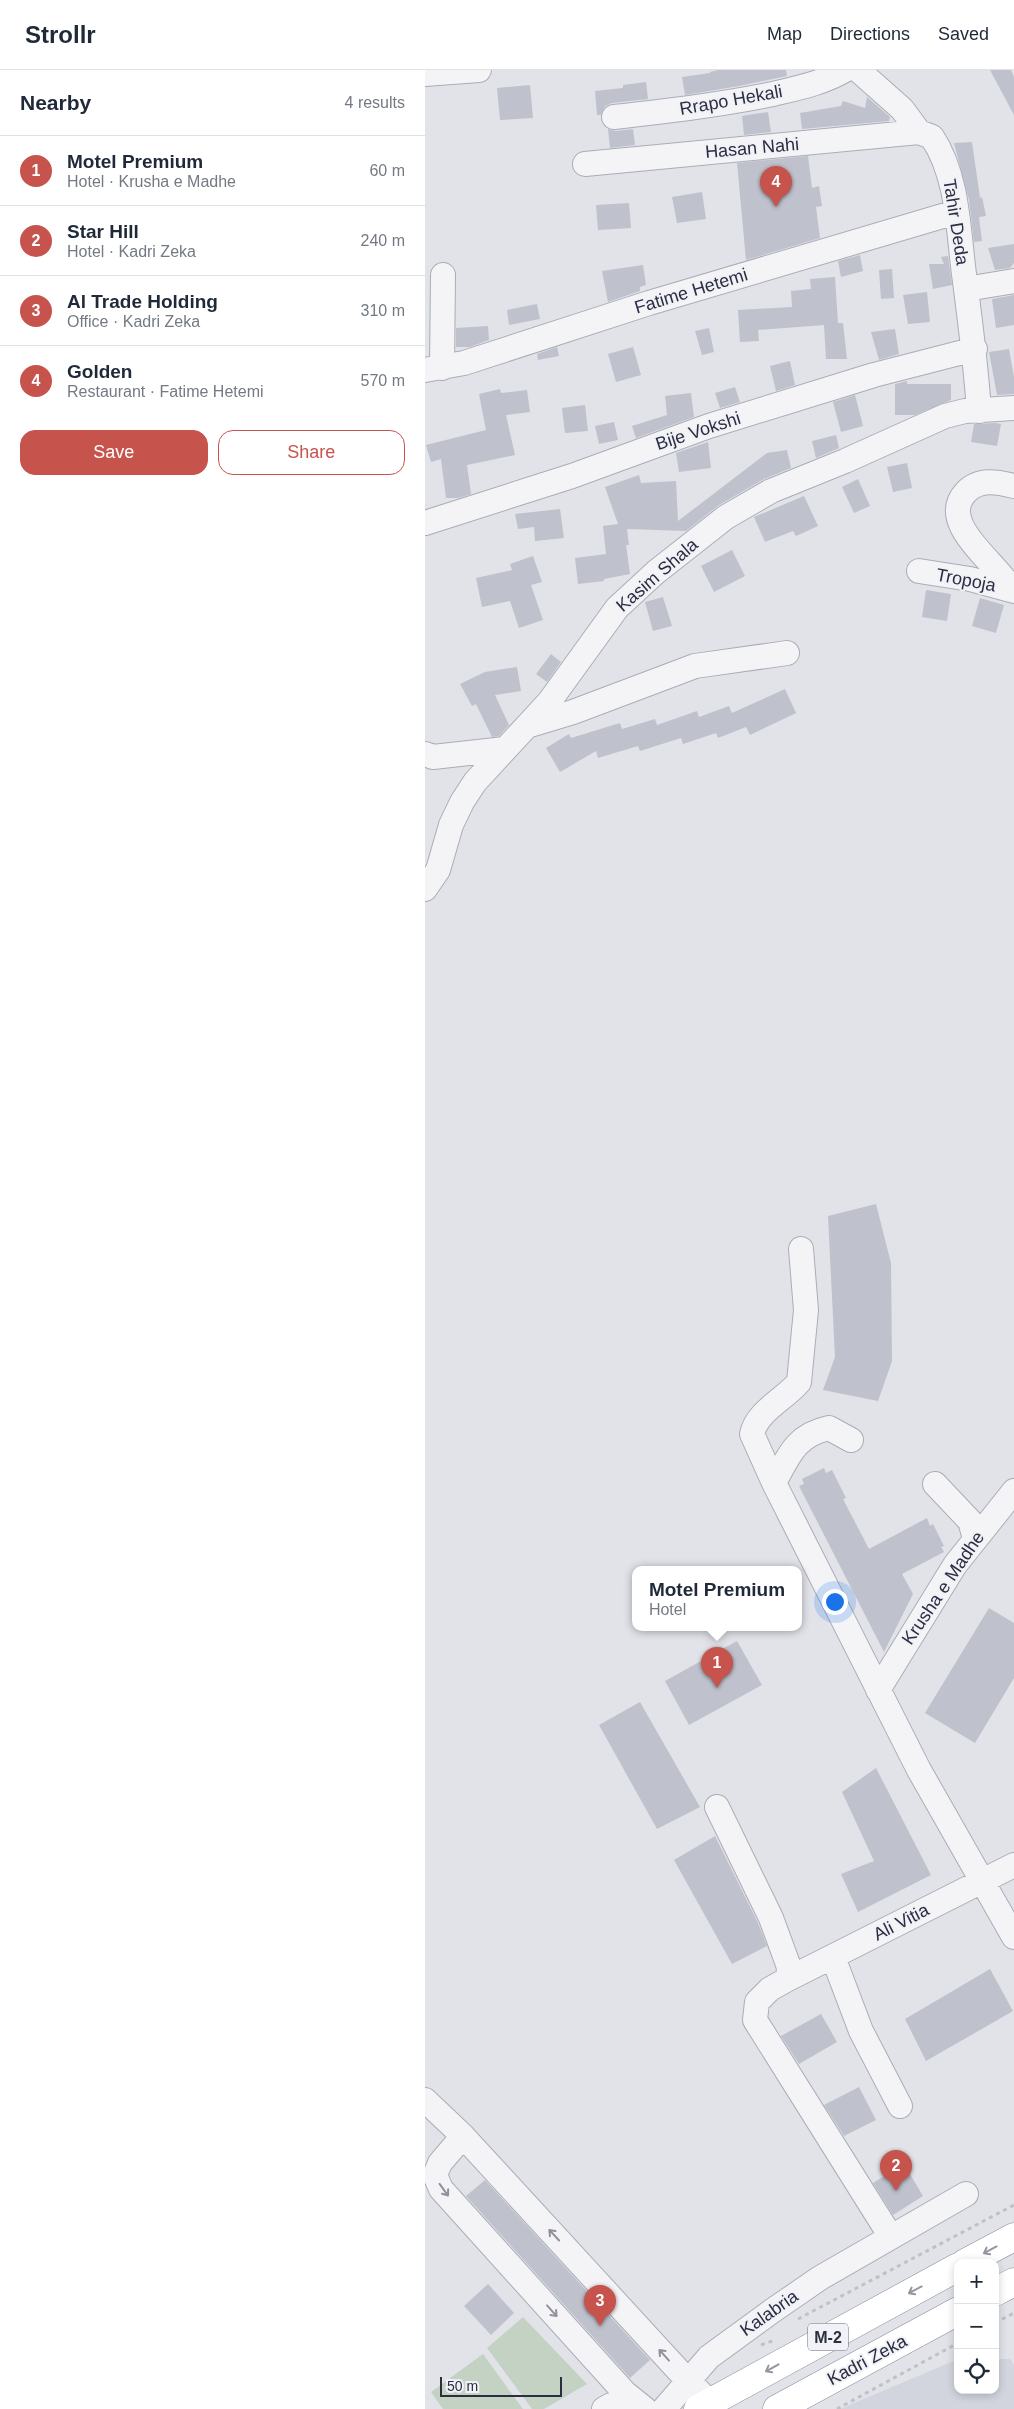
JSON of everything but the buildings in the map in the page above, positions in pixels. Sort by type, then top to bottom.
[{"type":"highway","points":[[973,2259],[1014,2237]]},
{"type":"highway","name":"M-2","points":[[704,2405],[954,2269]]},
{"type":"highway","points":[[999,2290],[1014,2282]]},
{"type":"highway","name":"Kadri Zeka","points":[[777,2409],[954,2314]]},
{"type":"street","points":[[425,74],[479,70]]},
{"type":"street","name":"Rrapo Hekali","points":[[614,117],[711,105],[761,96],[809,86],[845,70]]},
{"type":"street","name":"Tahir Deda","points":[[858,70],[901,110],[919,132],[932,137],[938,146],[954,193],[975,349],[979,411]]},
{"type":"street","name":"Hasan Nahi","points":[[585,164],[919,132]]},
{"type":"street","name":"Fatime Hetemi","points":[[434,369],[956,212]]},
{"type":"street","points":[[434,369],[443,275]]},
{"type":"street","points":[[966,289],[1014,281]]},
{"type":"street","name":"Bije Vokshi","points":[[425,523],[572,476],[709,426],[874,375],[975,349]]},
{"type":"street","name":"Kasim Shala","points":[[425,889],[437,870],[451,825],[462,802],[475,782],[530,725],[617,608],[650,577],[726,517],[771,491],[845,462],[945,416],[965,411],[1014,408]]},
{"type":"street","points":[[1012,590],[1002,575],[976,550],[967,537],[961,522],[959,507],[962,497],[969,488],[981,483],[997,482],[1014,486]]},
{"type":"street","name":"Tropoja","points":[[919,571],[970,579],[1012,590]]},
{"type":"street","points":[[530,725],[573,712],[695,666],[787,653]]},
{"type":"street","points":[[425,754],[439,756],[505,749]]},
{"type":"street","points":[[801,1249],[805,1310],[799,1382],[762,1416],[754,1425],[752,1434],[774,1483],[877,1690],[949,1824],[984,1881],[1014,1936]]},
{"type":"street","points":[[774,1483],[797,1445],[808,1435],[829,1428],[851,1440]]},
{"type":"street","points":[[935,1484],[970,1521],[975,1538]]},
{"type":"street","name":"Krusha e Madhe","points":[[877,1690],[935,1594],[975,1538],[1014,1491]]},
{"type":"street","points":[[717,1807],[771,1918],[789,1967],[789,1979]]},
{"type":"street","name":"Ali Vitia","points":[[891,2237],[755,2020],[757,2002],[770,1989],[1014,1865]]},
{"type":"street","points":[[833,1957],[861,2031],[899,2106]]},
{"type":"street","points":[[425,2100],[463,2136],[689,2382],[704,2405]]},
{"type":"street","points":[[463,2136],[440,2163],[435,2175],[441,2189],[625,2393],[645,2409]]},
{"type":"street","name":"Kalabria","points":[[664,2409],[709,2357],[737,2335],[820,2278],[967,2194]]},
{"type":"street","points":[[603,2409],[611,2405],[615,2409]]},
{"type":"path","points":[[792,2322],[1014,2205]]},
{"type":"path","points":[[999,2321],[1014,2313]]},
{"type":"path","points":[[837,2409],[954,2345]]},
{"type":"shaded area","points":[[999,2359],[1010,2359],[1014,2365],[1014,2409],[840,2409],[954,2361],[954,2394],[999,2394]]},
{"type":"green space","points":[[523,2317],[587,2384],[544,2409],[532,2409],[487,2348]]},
{"type":"green space","points":[[483,2354],[523,2409],[443,2409],[431,2392]]},
{"type":"place","name":"Golden","points":[[776,207]]},
{"type":"place","name":"Motel Premium","points":[[717,1688]]},
{"type":"place","name":"Star Hill","points":[[896,2191]]},
{"type":"place","name":"Al Trade Holding","points":[[600,2326]]}]
